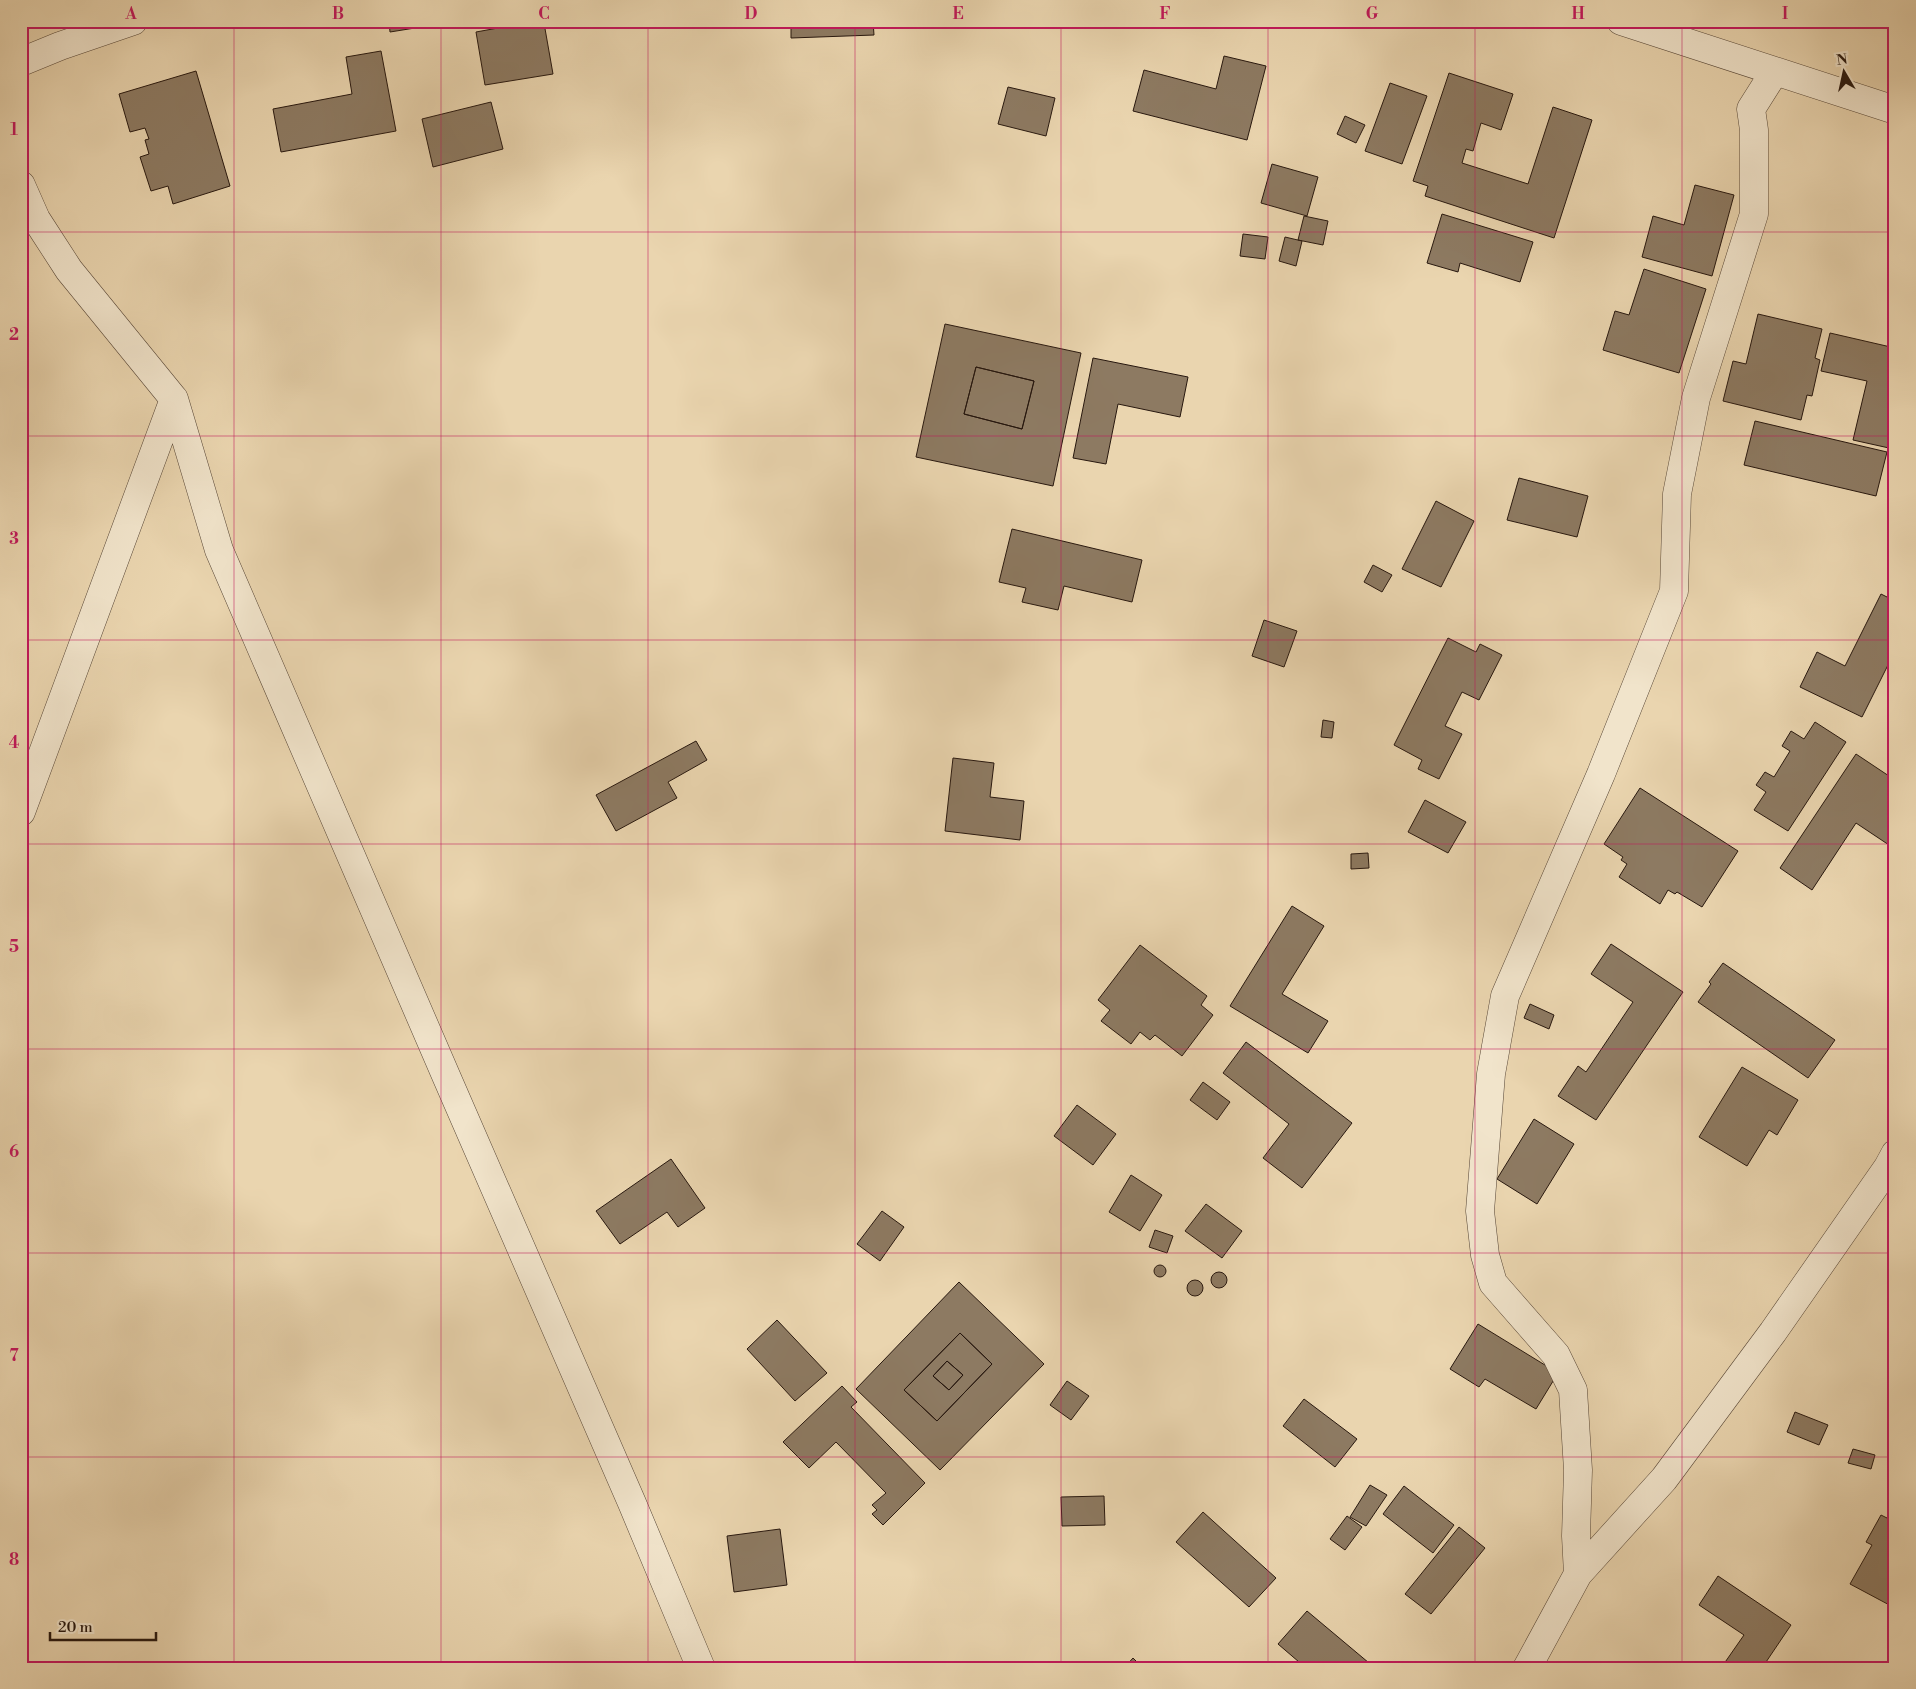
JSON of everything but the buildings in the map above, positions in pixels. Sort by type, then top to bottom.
[{"type":"street","points":[[21,62],[60,46],[133,21]]},
{"type":"street","points":[[1622,21],[1895,110]]},
{"type":"street","points":[[1578,1574],[1576,1536],[1578,1470],[1573,1390],[1556,1355],[1493,1283],[1484,1255],[1480,1211],[1492,1074],[1504,996],[1601,774],[1674,591],[1676,494],[1696,398],[1754,214],[1754,130],[1751,109],[1775,71]]},
{"type":"street","points":[[21,184],[36,219],[69,270],[174,399],[219,550],[632,1504],[701,1668]]},
{"type":"street","points":[[21,812],[174,399]]},
{"type":"street","points":[[1526,1668],[1578,1574],[1664,1479],[1773,1332],[1888,1167],[1895,1154]]}]
